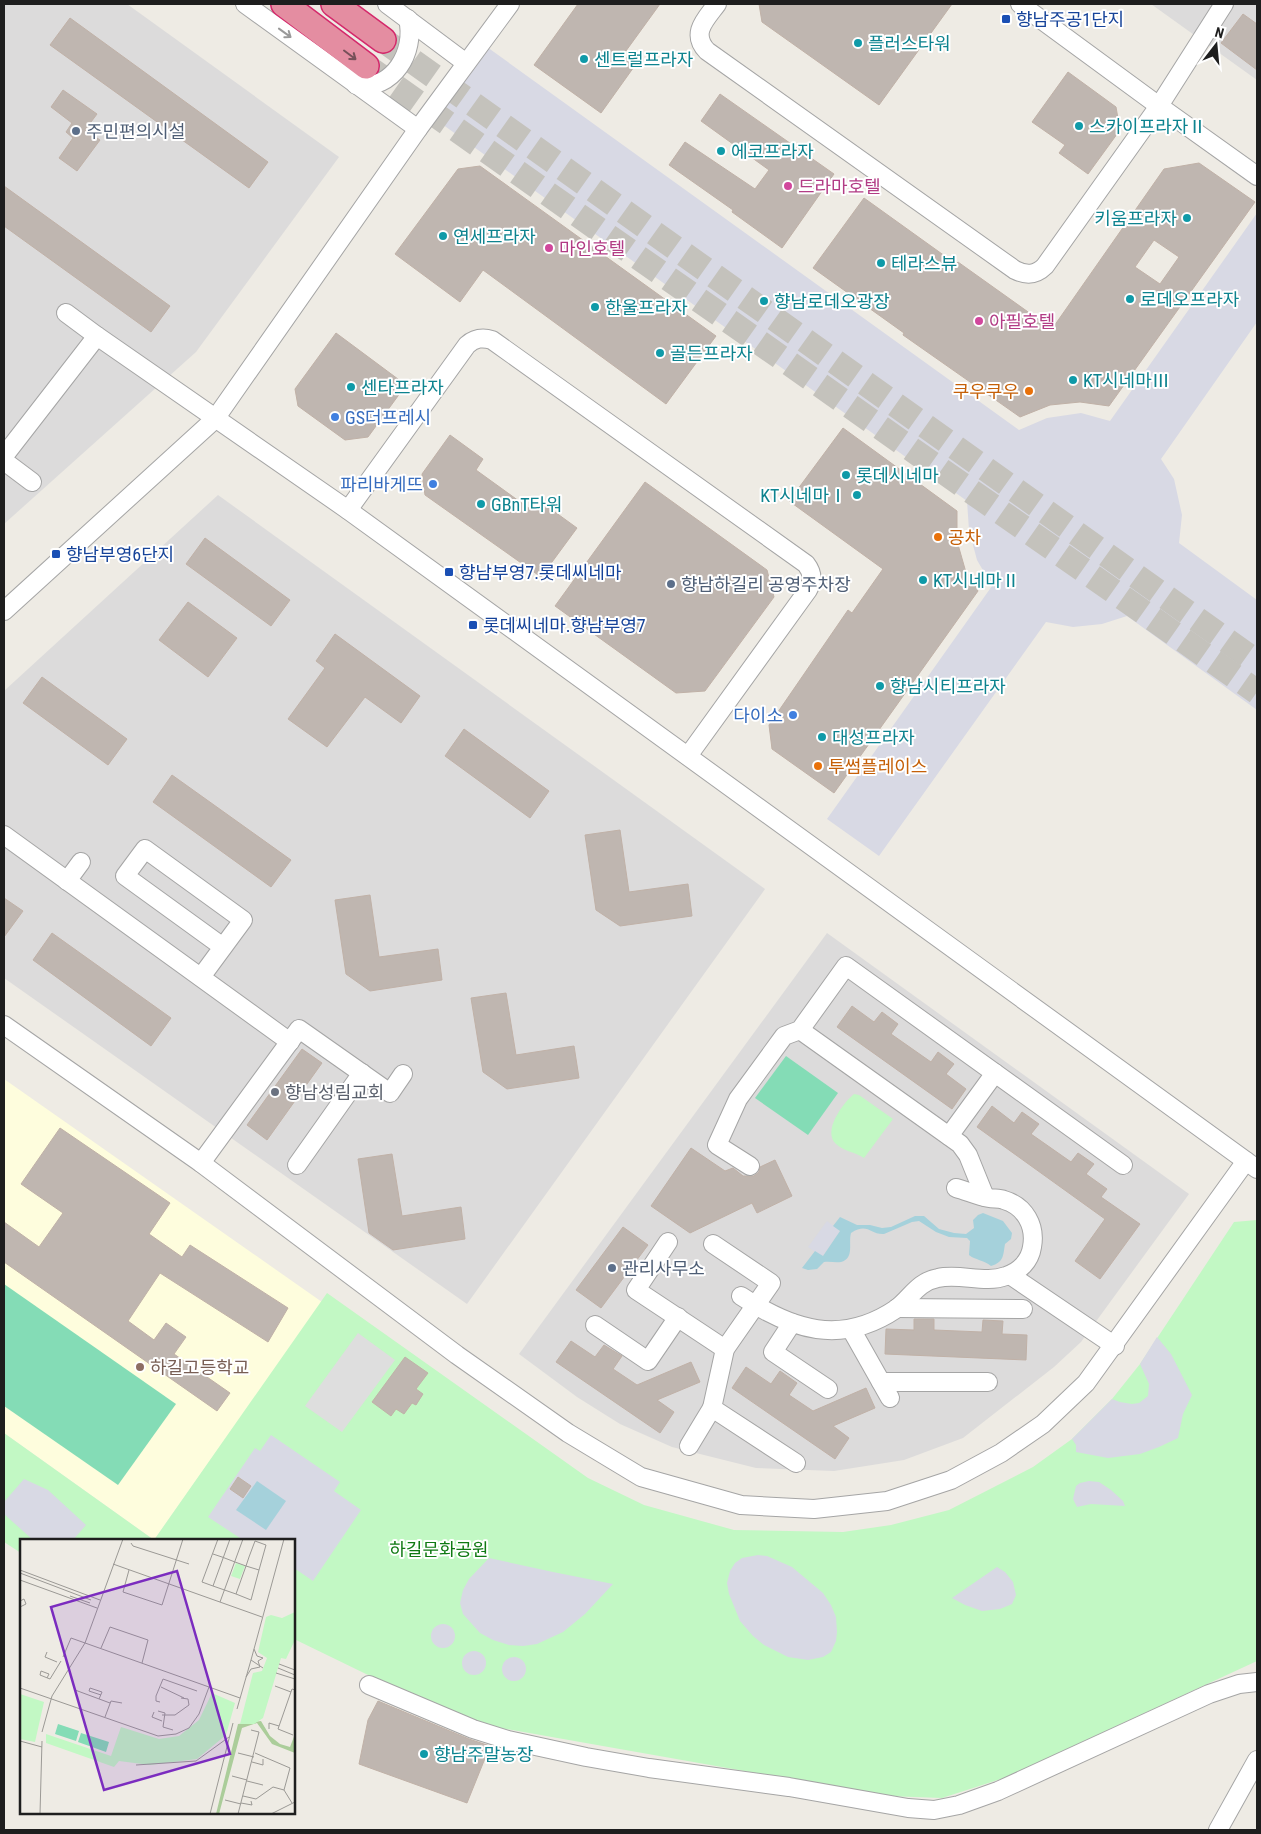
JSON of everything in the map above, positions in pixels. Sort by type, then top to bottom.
[{"type":"highway","points":[[284,4],[361,76]]},
{"type":"highway","points":[[334,4],[383,40]]},
{"type":"street","points":[[245,4],[361,76],[418,129]]},
{"type":"street","points":[[387,4],[466,63]]},
{"type":"street","points":[[4,611],[215,419],[418,129],[510,4]]},
{"type":"street","points":[[717,4],[699,33],[702,46],[707,51],[1021,273],[1034,274],[1045,266],[1160,106],[1224,4]]},
{"type":"street","points":[[1020,4],[1257,176]]},
{"type":"street","points":[[361,76],[366,87],[377,84],[398,68],[410,43],[411,31],[408,19]]},
{"type":"street","points":[[4,1024],[201,1164],[457,1355],[568,1433],[641,1477],[741,1505],[814,1509],[887,1501],[951,1480],[1001,1453],[1043,1424],[1086,1383],[1251,1165],[348,510],[96,336],[66,313]]},
{"type":"street","points":[[4,456],[96,336]]},
{"type":"street","points":[[348,510],[467,345],[472,341],[486,338],[492,340],[806,564],[812,577],[808,590],[688,756]]},
{"type":"street","points":[[4,461],[32,482]]},
{"type":"street","points":[[4,834],[290,1042]]},
{"type":"street","points":[[201,977],[243,920],[145,849],[125,876],[223,947]]},
{"type":"street","points":[[67,881],[81,862]]},
{"type":"street","points":[[750,1166],[717,1145],[738,1099],[784,1036],[800,1030],[846,966],[1123,1165]]},
{"type":"street","points":[[201,1164],[300,1029],[390,1093],[403,1074]]},
{"type":"street","points":[[800,1030],[960,1144],[968,1155],[985,1197]]},
{"type":"street","points":[[297,1165],[362,1073]]},
{"type":"street","points":[[949,1136],[995,1073]]},
{"type":"street","points":[[741,1296],[756,1306],[800,1326],[827,1330],[851,1329],[878,1319],[897,1308],[916,1288],[936,1278],[990,1279],[1004,1277],[1016,1272],[1026,1263],[1032,1251],[1034,1238],[1032,1225],[1025,1214],[1016,1204],[1003,1199],[985,1197],[956,1188]]},
{"type":"street","points":[[668,1242],[636,1290],[725,1349]]},
{"type":"street","points":[[689,1446],[712,1408],[725,1349],[771,1284],[712,1244]]},
{"type":"street","points":[[1010,1275],[1114,1346]]},
{"type":"street","points":[[897,1308],[1023,1309]]},
{"type":"street","points":[[595,1325],[644,1366],[678,1317]]},
{"type":"street","points":[[792,1323],[773,1352],[828,1389]]},
{"type":"street","points":[[851,1329],[890,1398]]},
{"type":"street","points":[[881,1382],[988,1382]]},
{"type":"street","points":[[712,1408],[796,1463]]},
{"type":"street","points":[[369,1685],[473,1728],[518,1742],[649,1768],[789,1787],[908,1808],[934,1810],[959,1805],[998,1791],[1209,1694],[1239,1684],[1257,1682]]},
{"type":"street","points":[[1218,1830],[1257,1760]]},
{"type":"shaded area","points":[[4,4],[127,4],[339,157],[196,352],[4,524]]},
{"type":"shaded area","points":[[1151,4],[1257,4],[1257,80]]},
{"type":"shaded area","points":[[480,42],[1019,430],[1047,418],[1081,413],[1110,421],[1257,213],[1257,322],[1161,459],[1174,479],[1182,515],[1179,543],[1257,600],[1257,710],[1127,616],[1102,624],[1073,627],[1046,622],[879,856],[827,819],[992,586],[977,560],[969,530],[967,501],[428,114]]},
{"type":"shaded area","points":[[218,495],[765,889],[467,1304],[4,978],[4,691]]},
{"type":"shaded area","points":[[827,933],[1189,1194],[1081,1342],[1054,1367],[963,1438],[904,1460],[834,1471],[756,1468],[672,1447],[620,1424],[577,1397],[519,1354]]},
{"type":"shaded area","name":"하길고등학교","points":[[4,1079],[322,1302],[155,1539],[4,1433]]},
{"type":"shaded area","points":[[827,1221],[840,1231],[822,1257],[808,1247]]},
{"type":"shaded area","points":[[358,1333],[395,1360],[342,1432],[305,1406]]},
{"type":"shaded area","points":[[1157,1337],[1171,1354],[1192,1395],[1183,1414],[1178,1438],[1140,1454],[1108,1458],[1076,1452],[1076,1445],[1072,1439],[1112,1399],[1132,1404],[1139,1403],[1148,1396],[1149,1384],[1140,1364]]},
{"type":"shaded area","points":[[271,1435],[340,1482],[334,1491],[361,1510],[313,1581],[295,1569],[295,1539],[241,1539],[208,1517],[255,1448],[260,1451]]},
{"type":"shaded area","points":[[24,1479],[48,1490],[86,1525],[74,1539],[32,1539],[4,1514],[4,1502]]},
{"type":"shaded area","points":[[1089,1481],[1099,1482],[1111,1490],[1123,1501],[1125,1506],[1091,1504],[1077,1507],[1073,1499],[1076,1486]]},
{"type":"shaded area","points":[[758,1555],[767,1556],[792,1567],[823,1593],[836,1617],[836,1641],[831,1652],[823,1657],[808,1660],[788,1657],[764,1645],[740,1621],[729,1594],[727,1583],[730,1571],[735,1563],[742,1558]]},
{"type":"shaded area","points":[[489,1558],[613,1584],[585,1614],[563,1632],[537,1644],[509,1645],[480,1633],[463,1614],[460,1603],[463,1590],[469,1579]]},
{"type":"shaded area","points":[[997,1567],[1005,1572],[1013,1582],[1016,1595],[1012,1604],[1000,1609],[982,1611],[952,1598]]},
{"type":"shaded area","points":[[443,1624],[452,1627],[455,1636],[452,1645],[443,1648],[434,1645],[431,1636],[434,1627]]},
{"type":"shaded area","points":[[474,1651],[483,1654],[486,1663],[483,1672],[474,1675],[465,1672],[462,1663],[465,1654]]},
{"type":"shaded area","points":[[514,1657],[523,1660],[526,1669],[523,1678],[514,1681],[505,1678],[502,1669],[505,1660]]},
{"type":"green space","points":[[786,1056],[838,1093],[808,1135],[755,1098]]},
{"type":"green space","points":[[854,1094],[859,1095],[893,1119],[864,1158],[836,1144],[831,1132],[840,1110]]},
{"type":"green space","name":"하길문화공원","points":[[1257,1220],[1257,1661],[1004,1778],[942,1798],[886,1796],[489,1726],[366,1674],[295,1639],[295,1539],[155,1539],[327,1293],[588,1478],[644,1505],[734,1530],[843,1532],[891,1525],[949,1510],[1033,1467],[1072,1439],[1112,1399],[1140,1364],[1234,1222]]},
{"type":"green space","points":[[4,1284],[176,1404],[118,1485],[4,1406]]},
{"type":"green space","points":[[4,1433],[153,1539],[20,1539],[20,1552],[4,1542]]},
{"type":"water","points":[[983,1213],[1003,1221],[1012,1233],[1011,1239],[1005,1244],[1001,1260],[991,1266],[969,1255],[970,1241],[967,1238],[949,1237],[936,1232],[919,1221],[884,1234],[865,1229],[857,1230],[851,1233],[850,1254],[845,1260],[841,1262],[824,1262],[817,1269],[808,1270],[802,1268],[815,1251],[823,1256],[840,1231],[833,1226],[840,1217],[857,1225],[870,1225],[882,1228],[891,1227],[915,1216],[924,1216],[939,1229],[966,1234],[974,1228],[973,1220]]},
{"type":"water","points":[[257,1481],[286,1501],[266,1530],[236,1510]]},
{"type":"building","name":"센트럴프라자","points":[[578,4],[660,4],[623,55],[636,64],[601,113],[534,65]]},
{"type":"building","name":"플러스타워","points":[[759,4],[952,4],[879,105],[762,22]]},
{"type":"building","points":[[1243,14],[1257,24],[1257,70],[1221,43]]},
{"type":"building","points":[[70,18],[268,162],[249,188],[50,45]]},
{"type":"building","name":"스카이프라자Ⅱ","points":[[1068,72],[1116,107],[1120,130],[1088,174],[1059,153],[1065,145],[1032,122]]},
{"type":"building","name":"주민편의시설","points":[[63,90],[97,114],[85,130],[100,140],[77,171],[59,158],[73,138],[66,132],[72,123],[51,107]]},
{"type":"building","points":[[720,94],[834,174],[782,248],[732,212],[733,210],[669,165],[685,142],[755,189],[769,170],[701,121]]},
{"type":"building","points":[[1199,163],[1255,202],[1109,406],[1080,402],[1050,405],[1020,417],[903,335],[904,333],[813,268],[864,198],[956,264],[958,262],[1052,329],[1164,169]],"holes":[[[1154,240],[1179,257],[1160,284],[1135,267]]]},
{"type":"building","points":[[480,166],[716,336],[666,404],[483,270],[460,302],[395,254],[458,169]]},
{"type":"building","points":[[4,186],[170,306],[151,332],[4,226]]},
{"type":"building","name":"센타프라자","points":[[336,333],[406,385],[368,437],[345,440],[298,406],[295,389]]},
{"type":"building","points":[[843,428],[957,511],[957,541],[965,569],[978,591],[834,793],[772,749],[769,725],[848,610],[852,613],[883,569],[789,501]]},
{"type":"building","name":"GBnT타워","points":[[450,435],[483,459],[476,470],[530,509],[537,499],[577,528],[541,577],[425,495],[422,474]]},
{"type":"building","name":"향남하길리 공영주차장","points":[[645,482],[767,570],[774,597],[705,691],[676,693],[555,606]]},
{"type":"building","points":[[205,538],[290,600],[271,626],[186,564]]},
{"type":"building","points":[[188,602],[237,638],[208,677],[159,640]]},
{"type":"building","points":[[335,634],[420,696],[401,723],[365,697],[327,747],[288,719],[325,668],[316,661]]},
{"type":"building","points":[[42,677],[127,739],[108,765],[23,703]]},
{"type":"building","points":[[464,729],[549,791],[530,818],[445,756]]},
{"type":"building","points":[[172,775],[291,860],[271,887],[153,802]]},
{"type":"building","points":[[620,830],[629,892],[688,884],[692,916],[620,926],[596,910],[585,835]]},
{"type":"building","points":[[370,895],[379,957],[438,949],[442,980],[370,991],[346,974],[335,900]]},
{"type":"building","points":[[4,898],[23,911],[4,937]]},
{"type":"building","points":[[52,933],[171,1018],[151,1046],[33,960]]},
{"type":"building","points":[[506,993],[516,1055],[574,1046],[579,1078],[507,1089],[483,1072],[471,998]]},
{"type":"building","points":[[852,1006],[874,1022],[882,1012],[898,1024],[891,1034],[931,1062],[938,1052],[954,1064],[946,1074],[966,1089],[952,1109],[837,1027]]},
{"type":"building","points":[[302,1049],[322,1063],[267,1140],[247,1125]]},
{"type":"building","points":[[992,1106],[1014,1123],[1022,1112],[1039,1124],[1031,1134],[1071,1162],[1078,1153],[1094,1164],[1086,1174],[1107,1189],[1101,1197],[1140,1224],[1100,1279],[1075,1261],[1105,1219],[977,1127]]},
{"type":"building","points":[[60,1128],[170,1203],[149,1234],[182,1257],[190,1245],[288,1308],[268,1342],[160,1273],[128,1321],[154,1340],[166,1323],[186,1337],[174,1354],[230,1393],[217,1411],[4,1262],[4,1222],[39,1247],[63,1213],[21,1184]]},
{"type":"building","points":[[691,1148],[725,1171],[733,1168],[743,1176],[754,1176],[759,1172],[760,1167],[775,1160],[792,1196],[757,1213],[752,1203],[690,1233],[651,1206]]},
{"type":"building","points":[[392,1154],[402,1216],[461,1207],[465,1239],[393,1250],[369,1233],[358,1159]]},
{"type":"building","name":"관리사무소","points":[[623,1227],[648,1245],[601,1308],[576,1290]]},
{"type":"building","points":[[914,1319],[934,1319],[934,1330],[982,1332],[983,1320],[1003,1321],[1002,1334],[1027,1335],[1026,1360],[885,1354],[886,1329],[914,1330]]},
{"type":"building","points":[[571,1341],[595,1357],[604,1345],[622,1356],[613,1369],[637,1385],[691,1362],[700,1382],[657,1400],[674,1412],[660,1433],[556,1362]]},
{"type":"building","points":[[405,1357],[428,1373],[416,1389],[423,1394],[416,1405],[412,1403],[404,1414],[396,1409],[391,1416],[372,1402]]},
{"type":"building","points":[[746,1367],[771,1384],[780,1371],[797,1383],[789,1395],[813,1411],[866,1388],[875,1408],[833,1426],[849,1438],[835,1459],[732,1388]]},
{"type":"building","points":[[238,1477],[251,1486],[243,1498],[230,1489]]},
{"type":"building","name":"향남주말농장","points":[[378,1701],[490,1746],[467,1803],[359,1764],[368,1720]]},
{"type":"tunnel","points":[[383,40],[1257,662]]},
{"type":"tunnel","points":[[366,66],[1257,692]]},
{"type":"place","name":"향남주공1단지","points":[[1006,19]]},
{"type":"place","name":"플러스타워","points":[[858,43]]},
{"type":"place","name":"센트럴프라자","points":[[584,59]]},
{"type":"place","name":"스카이프라자Ⅱ","points":[[1079,126]]},
{"type":"place","name":"주민편의시설","points":[[76,131]]},
{"type":"place","name":"에코프라자","points":[[721,151]]},
{"type":"place","name":"드라마호텔","points":[[788,186]]},
{"type":"place","name":"키움프라자","points":[[1187,218]]},
{"type":"place","name":"연세프라자","points":[[443,236]]},
{"type":"place","name":"마인호텔","points":[[549,248]]},
{"type":"place","name":"테라스뷰","points":[[881,263]]},
{"type":"place","name":"로데오프라자","points":[[1130,299]]},
{"type":"place","name":"향남로데오광장","points":[[764,301]]},
{"type":"place","name":"한울프라자","points":[[595,307]]},
{"type":"place","name":"아필호텔","points":[[979,321]]},
{"type":"place","name":"골든프라자","points":[[660,353]]},
{"type":"place","name":"KT시네마Ⅲ","points":[[1073,380]]},
{"type":"place","name":"센타프라자","points":[[351,387]]},
{"type":"place","name":"쿠우쿠우","points":[[1029,391]]},
{"type":"place","name":"GS더프레시","points":[[335,417]]},
{"type":"place","name":"롯데시네마","points":[[846,475]]},
{"type":"place","name":"파리바게뜨","points":[[433,484]]},
{"type":"place","name":"KT시네마Ⅰ","points":[[857,495]]},
{"type":"place","name":"GBnT타워","points":[[481,504]]},
{"type":"place","name":"공차","points":[[938,537]]},
{"type":"place","name":"향남부영6단지","points":[[56,554]]},
{"type":"place","name":"향남부영7.롯데씨네마","points":[[449,572]]},
{"type":"place","name":"KT시네마Ⅱ","points":[[923,580]]},
{"type":"place","name":"향남하길리 공영주차장","points":[[671,584]]},
{"type":"place","name":"롯데씨네마.향남부영7","points":[[473,625]]},
{"type":"place","name":"향남시티프라자","points":[[880,686]]},
{"type":"place","name":"다이소","points":[[793,715]]},
{"type":"place","name":"대성프라자","points":[[822,737]]},
{"type":"place","name":"투썸플레이스","points":[[818,766]]},
{"type":"place","name":"향남성림교회","points":[[275,1092]]},
{"type":"place","name":"관리사무소","points":[[612,1268]]},
{"type":"place","name":"하길고등학교","points":[[140,1367]]},
{"type":"place","name":"향남주말농장","points":[[424,1754]]}]
